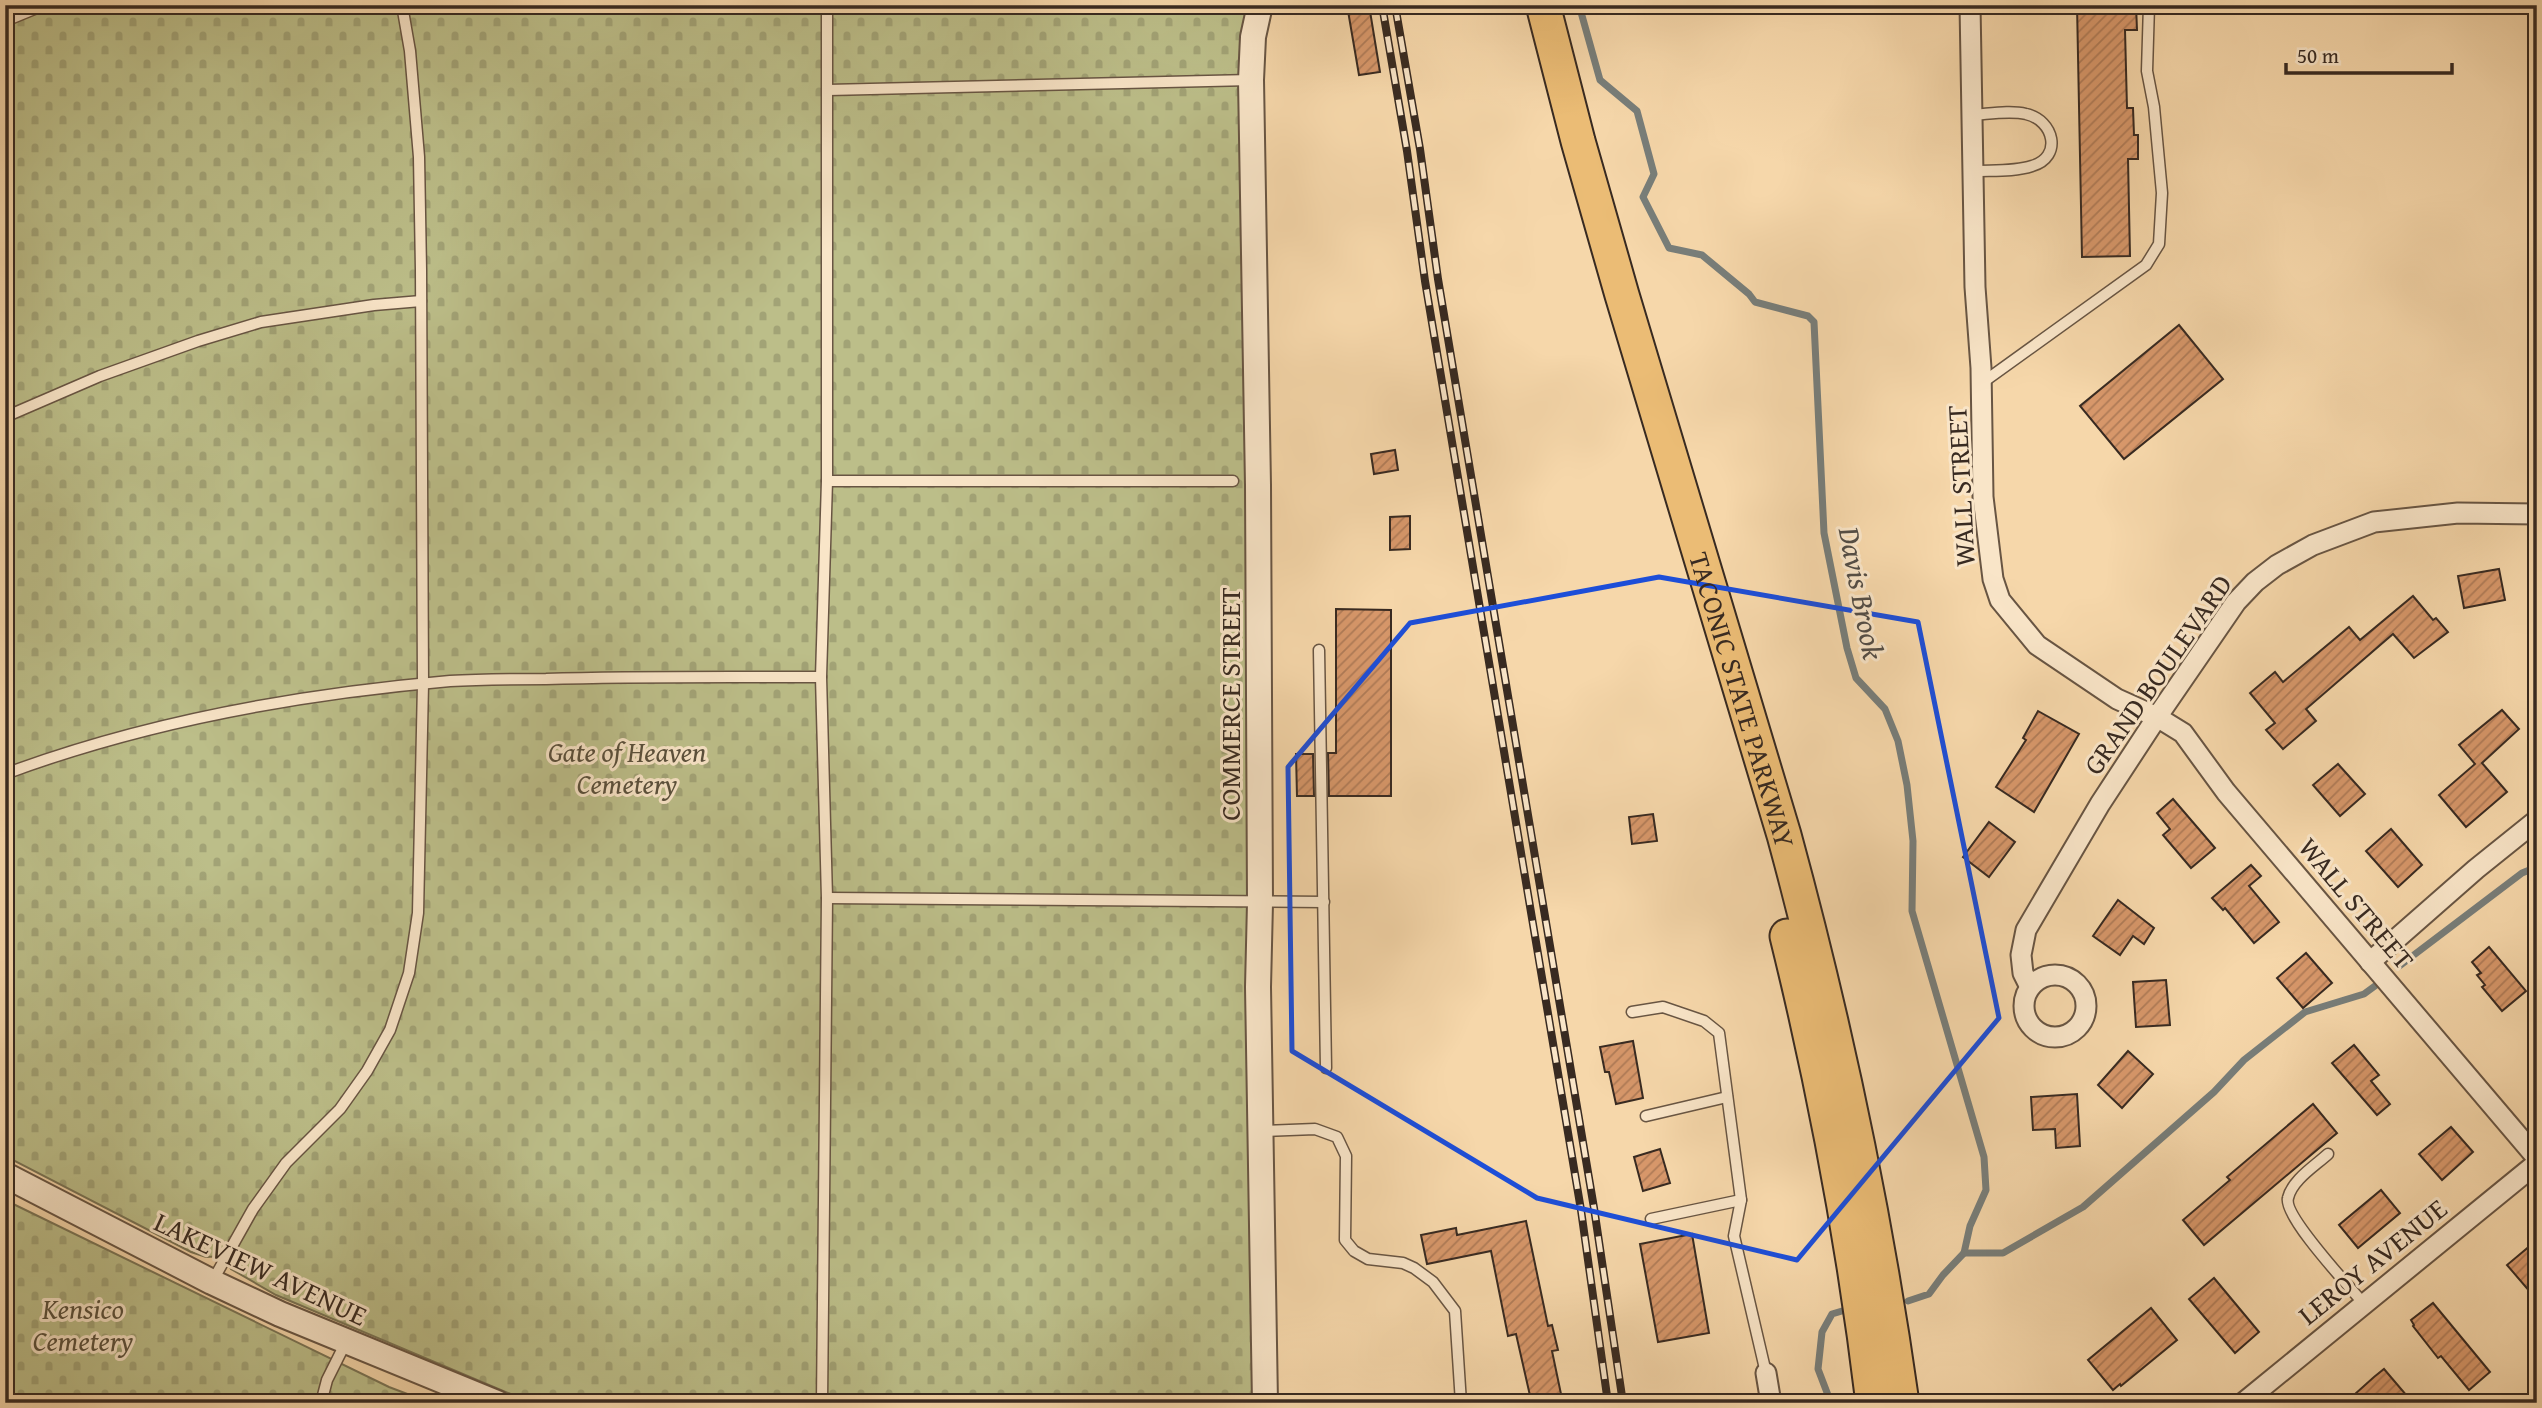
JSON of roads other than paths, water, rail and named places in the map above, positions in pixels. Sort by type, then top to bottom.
[{"type":"highway","name":"TACONIC STATE PARKWAY","points":[[1519,5],[1558,156],[1786,929],[1838,1163],[1872,1403]]},
{"type":"highway","name":"TACONIC STATE PARKWAY","points":[[1543,5],[1600,218],[1805,913],[1859,1148],[1888,1307],[1902,1403]]},
{"type":"street","name":"COMMERCE STREET","points":[[1260,5],[1253,37],[1251,80],[1258,499],[1258,987],[1265,1403]]},
{"type":"street","name":"WALL STREET","points":[[1970,5],[1975,288],[1982,383],[1983,497],[1993,579],[2000,600],[2037,645],[2117,699],[2157,717],[2183,733],[2226,792],[2537,1160]]},
{"type":"street","name":"GRAND BOULEVARD","points":[[2030,987],[2023,973],[2021,955],[2026,930],[2100,804],[2157,717],[2236,602],[2255,582],[2277,565],[2313,545],[2374,522],[2458,513],[2537,514]]},
{"type":"street","points":[[2370,962],[2476,869],[2537,820]]},
{"type":"street","name":"LEROY AVENUE","points":[[2243,1403],[2537,1160]]},
{"type":"street","name":"LAKEVIEW AVENUE","points":[[5,1175],[212,1282],[497,1403]]},
{"type":"street","points":[[1766,1373],[1771,1403]]},
{"type":"lane","points":[[5,21],[44,5]]},
{"type":"lane","points":[[212,1282],[253,1209],[286,1163],[340,1109],[367,1071],[390,1030],[409,973],[418,913],[423,684],[419,157],[410,51],[402,5]]},
{"type":"lane","points":[[822,1403],[823,1084],[827,898],[821,677],[827,481],[827,5]]},
{"type":"lane","points":[[1982,383],[2146,265],[2159,244],[2162,193],[2154,107],[2147,71],[2149,5]]},
{"type":"lane","points":[[828,90],[1251,80]]},
{"type":"lane","points":[[1972,115],[2027,114],[2041,120],[2050,130],[2053,144],[2048,157],[2034,166],[1973,170]]},
{"type":"lane","points":[[5,417],[100,376],[261,322],[374,305],[421,301]]},
{"type":"lane","points":[[827,481],[1233,481]]},
{"type":"lane","points":[[1319,650],[1326,1068]]},
{"type":"lane","points":[[5,774],[83,746],[191,719],[306,699],[423,684],[635,676],[821,677]]},
{"type":"lane","points":[[827,898],[1324,902]]},
{"type":"lane","points":[[1632,1012],[1663,1007],[1704,1021],[1718,1033],[1741,1200],[1734,1236],[1766,1373]]},
{"type":"lane","points":[[1646,1116],[1727,1097]]},
{"type":"lane","points":[[1261,1131],[1315,1129],[1337,1138],[1346,1156],[1345,1240],[1354,1251],[1368,1259],[1403,1263],[1414,1268],[1433,1282],[1455,1311],[1461,1403]]},
{"type":"lane","points":[[2328,1154],[2298,1181],[2288,1196],[2287,1206],[2295,1222],[2364,1304]]},
{"type":"lane","points":[[1651,1219],[1741,1200]]},
{"type":"lane","points":[[321,1403],[327,1380],[346,1341]]},
{"type":"waterway","name":"Davis Brook","points":[[1579,5],[1600,80],[1637,111],[1654,174],[1643,197],[1669,248],[1702,255],[1755,302],[1808,316],[1814,322],[1824,533],[1847,648],[1856,678],[1885,709],[1898,741],[1907,785],[1913,841],[1912,911],[1984,1157],[1986,1190],[1970,1226],[1964,1253],[1929,1294],[1908,1301]]},
{"type":"waterway","points":[[2398,967],[2522,873],[2537,867]]},
{"type":"waterway","points":[[1964,1253],[2003,1253],[2083,1207],[2214,1092],[2244,1060],[2305,1012],[2364,994],[2379,983]]},
{"type":"waterway","name":"Davis Brook","points":[[1831,1403],[1818,1369],[1822,1332],[1832,1314],[1842,1311]]},
{"type":"railway","points":[[1382,5],[1407,151],[1425,281],[1581,1210],[1608,1403]]},
{"type":"railway","points":[[1395,5],[1420,149],[1438,279],[1594,1208],[1623,1403]]},
{"type":"park label","name":"Gate of Heaven Cemetery","points":[[627,767]]},
{"type":"park label","name":"Kensico Cemetery","points":[[83,1324]]}]
